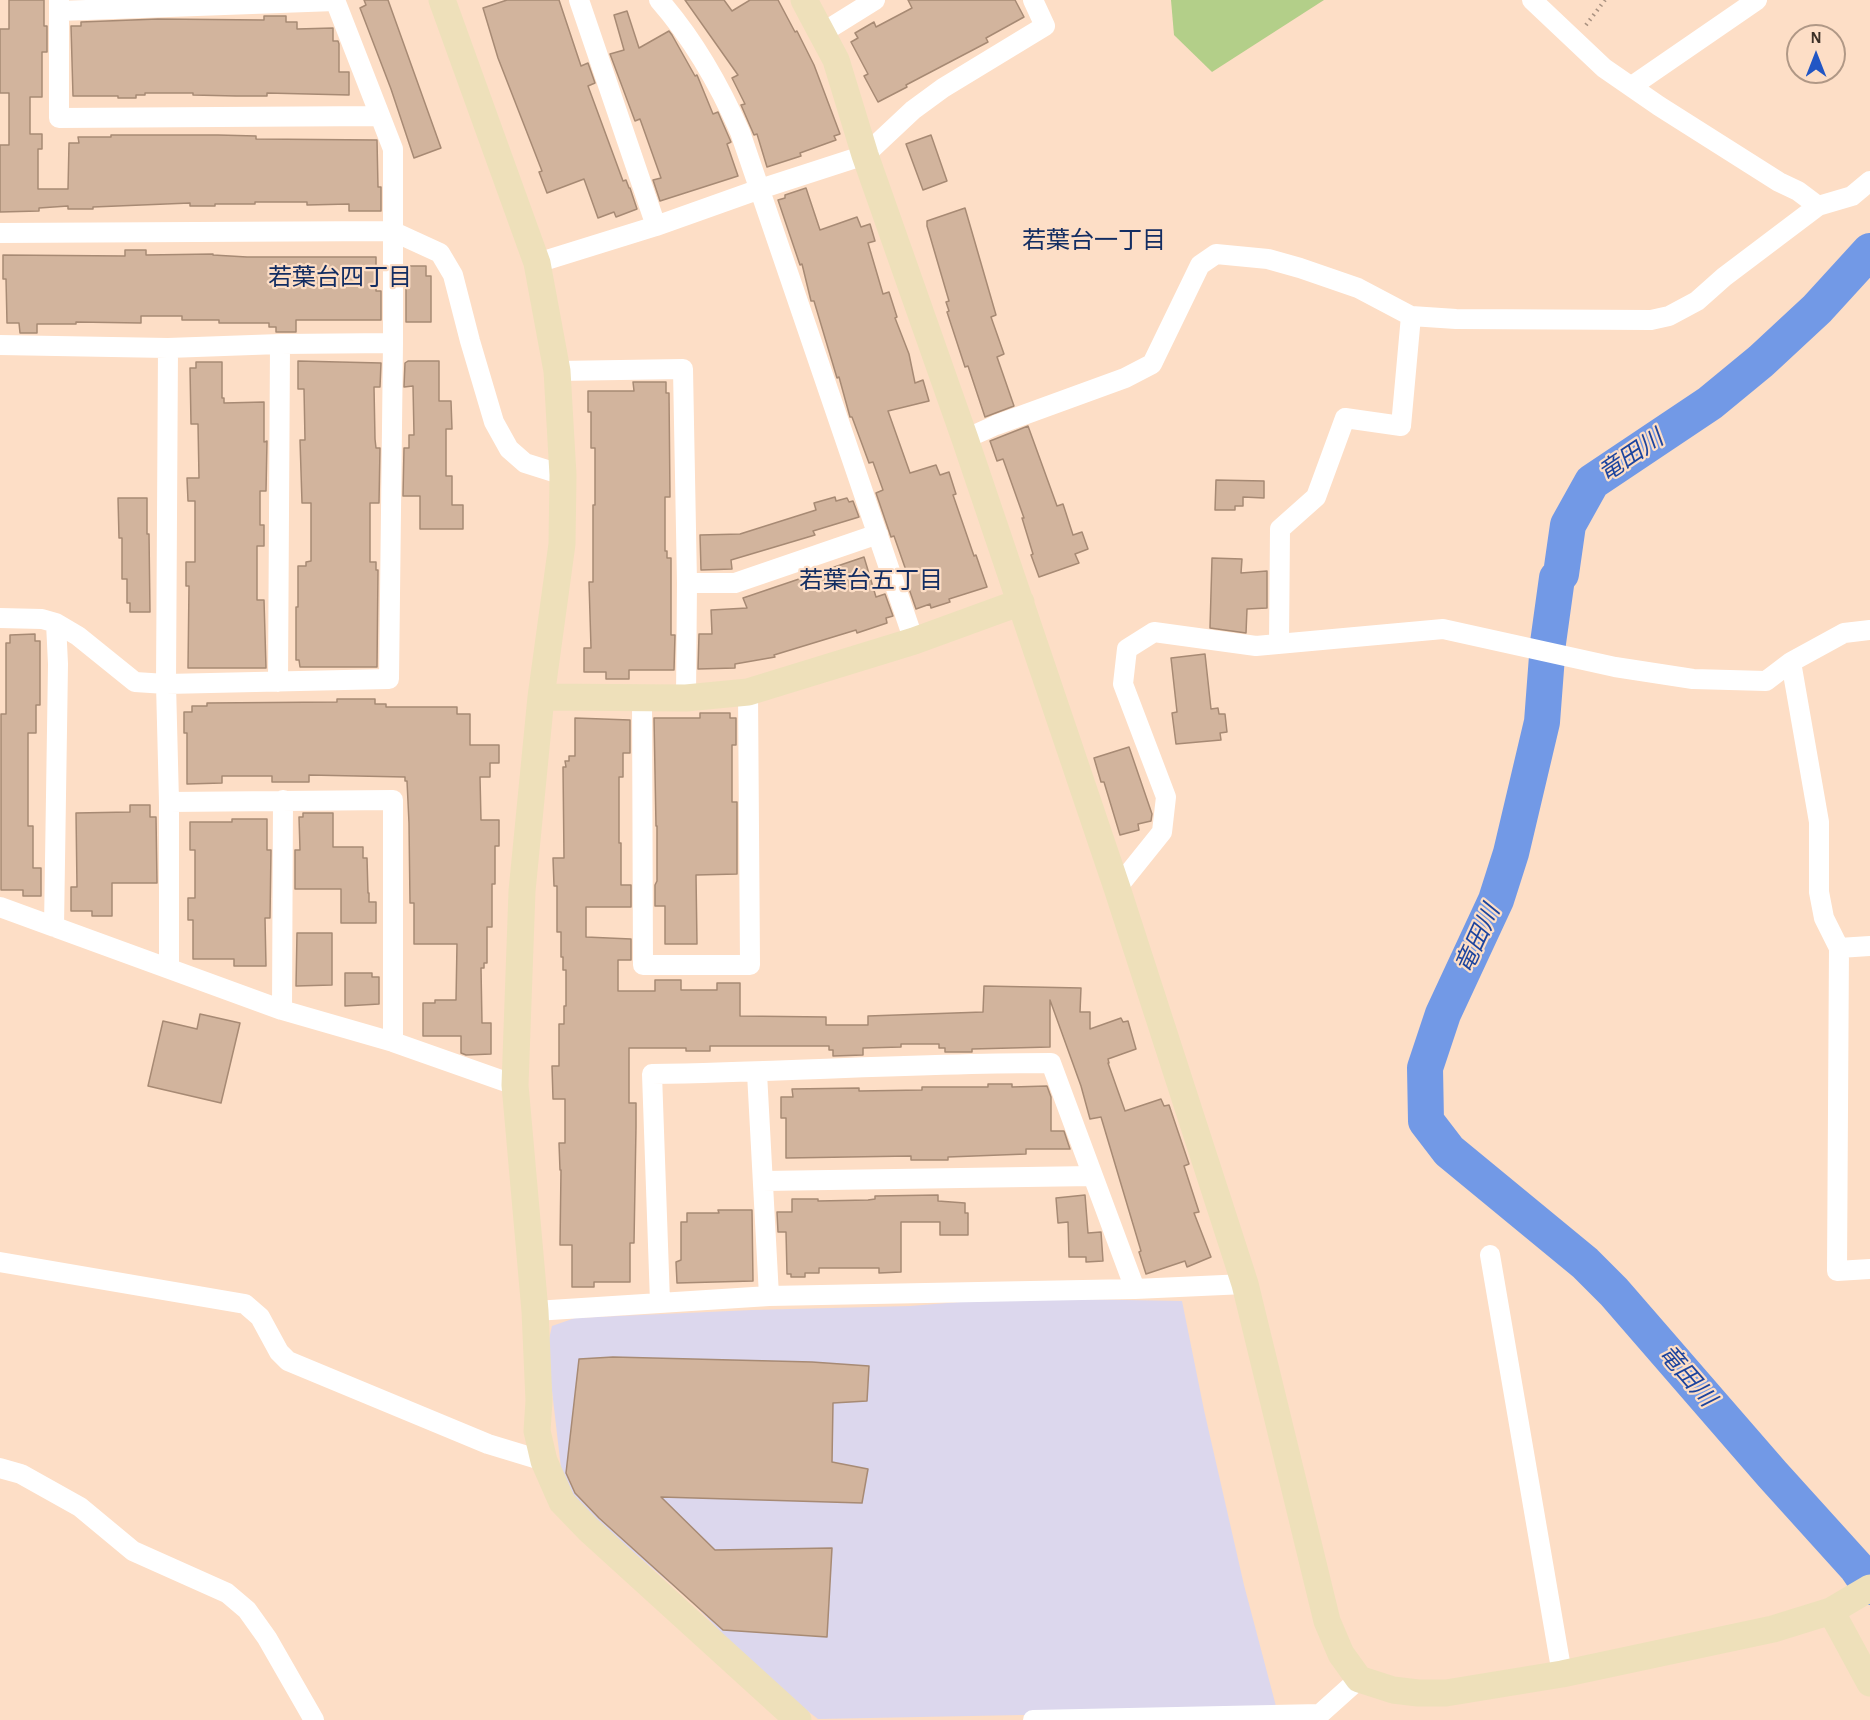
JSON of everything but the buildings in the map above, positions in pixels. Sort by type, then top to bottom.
[{"type":"street","points":[[442,0],[537,263],[557,371],[563,475],[562,544],[541,697],[522,891],[515,1085],[535,1311],[539,1401],[537,1431],[544,1461],[562,1502],[588,1529],[798,1720]]},
{"type":"street","points":[[579,0],[656,226]]},
{"type":"street","points":[[659,0],[682,26],[723,94],[740,132],[914,641]]},
{"type":"street","points":[[804,0],[836,60],[865,155],[965,439],[1117,888],[1245,1284],[1327,1621],[1341,1654],[1359,1679],[1393,1690],[1446,1693],[1562,1674],[1773,1629],[1850,1601],[1870,1683]]},
{"type":"street","points":[[822,33],[875,0]]},
{"type":"street","points":[[537,263],[656,226],[865,155],[913,110],[942,88],[1045,26],[1033,0]]},
{"type":"street","points":[[1532,0],[1604,68],[1659,106],[1779,182],[1798,191],[1818,206]]},
{"type":"street","points":[[1632,86],[1757,0]]},
{"type":"street","points":[[0,618],[42,619],[56,623],[78,636],[135,682],[166,684],[389,679],[393,149],[335,1],[59,5],[58,118],[380,116]]},
{"type":"street","points":[[965,439],[996,425],[1125,378],[1152,364],[1200,265],[1216,254],[1268,260],[1300,268],[1358,288],[1411,316],[1456,319],[1650,320],[1669,316],[1697,301],[1724,277],[1818,206],[1852,196],[1869,184]]},
{"type":"street","points":[[0,233],[392,231],[440,253],[453,275],[494,422],[509,449],[525,463],[563,475]]},
{"type":"street","points":[[1279,645],[1280,529],[1316,496],[1345,417],[1401,426],[1411,316]]},
{"type":"street","points":[[0,345],[168,348],[393,343]]},
{"type":"street","points":[[278,682],[280,344]]},
{"type":"street","points":[[168,348],[166,684],[169,968]]},
{"type":"street","points":[[557,371],[683,369],[687,583],[686,698]]},
{"type":"street","points":[[687,583],[735,583],[878,534]]},
{"type":"street","points":[[541,697],[686,698],[748,693],[914,641],[1020,602]]},
{"type":"street","points":[[54,927],[56,623]]},
{"type":"street","points":[[1117,888],[1162,832],[1166,797],[1123,684],[1127,649],[1154,632],[1256,646],[1443,629],[1616,667],[1694,679],[1766,681],[1791,662],[1844,633],[1870,630]]},
{"type":"street","points":[[1791,662],[1820,822],[1820,892],[1824,918],[1839,948],[1837,1270],[1870,1269]]},
{"type":"street","points":[[642,698],[644,965],[750,965],[748,693]]},
{"type":"street","points":[[282,1010],[283,800]]},
{"type":"street","points":[[169,802],[393,800],[393,1042]]},
{"type":"street","points":[[0,907],[282,1010],[393,1042],[515,1085]]},
{"type":"street","points":[[1839,948],[1870,946]]},
{"type":"street","points":[[660,1302],[652,1074],[757,1073],[983,1063],[1051,1064],[1135,1289]]},
{"type":"street","points":[[757,1073],[769,1296]]},
{"type":"street","points":[[763,1181],[1093,1176]]},
{"type":"street","points":[[1490,1255],[1562,1674]]},
{"type":"street","points":[[0,1262],[245,1304],[260,1317],[279,1352],[288,1361],[488,1444],[544,1461]]},
{"type":"street","points":[[535,1311],[769,1296],[1135,1289],[1245,1284]]},
{"type":"street","points":[[0,1468],[21,1474],[80,1507],[133,1551],[227,1593],[247,1610],[267,1638],[314,1720]]},
{"type":"street","points":[[1034,1720],[1320,1714],[1359,1679]]},
{"type":"path","points":[[1575,40],[1605,0]]},
{"type":"shaded area","points":[[1011,1298],[1182,1301],[1244,1585],[1277,1710],[818,1719],[766,1679],[690,1600],[564,1494],[547,1348],[552,1326],[575,1318],[910,1306]]},
{"type":"green space","points":[[1171,0],[1324,0],[1212,72],[1174,35]]},
{"type":"waterway","name":"竜田川","points":[[1870,251],[1817,309],[1761,361],[1710,403],[1592,482],[1568,525],[1561,574],[1557,578],[1548,643],[1542,722],[1511,853],[1496,900],[1443,1014],[1425,1068],[1426,1121],[1449,1151],[1585,1263],[1614,1292],[1857,1568],[1870,1587]]},
{"type":"district","name":"若葉台一丁目","points":[[1094,241]]},
{"type":"district","name":"若葉台四丁目","points":[[340,278]]},
{"type":"district","name":"若葉台五丁目","points":[[871,581]]}]
